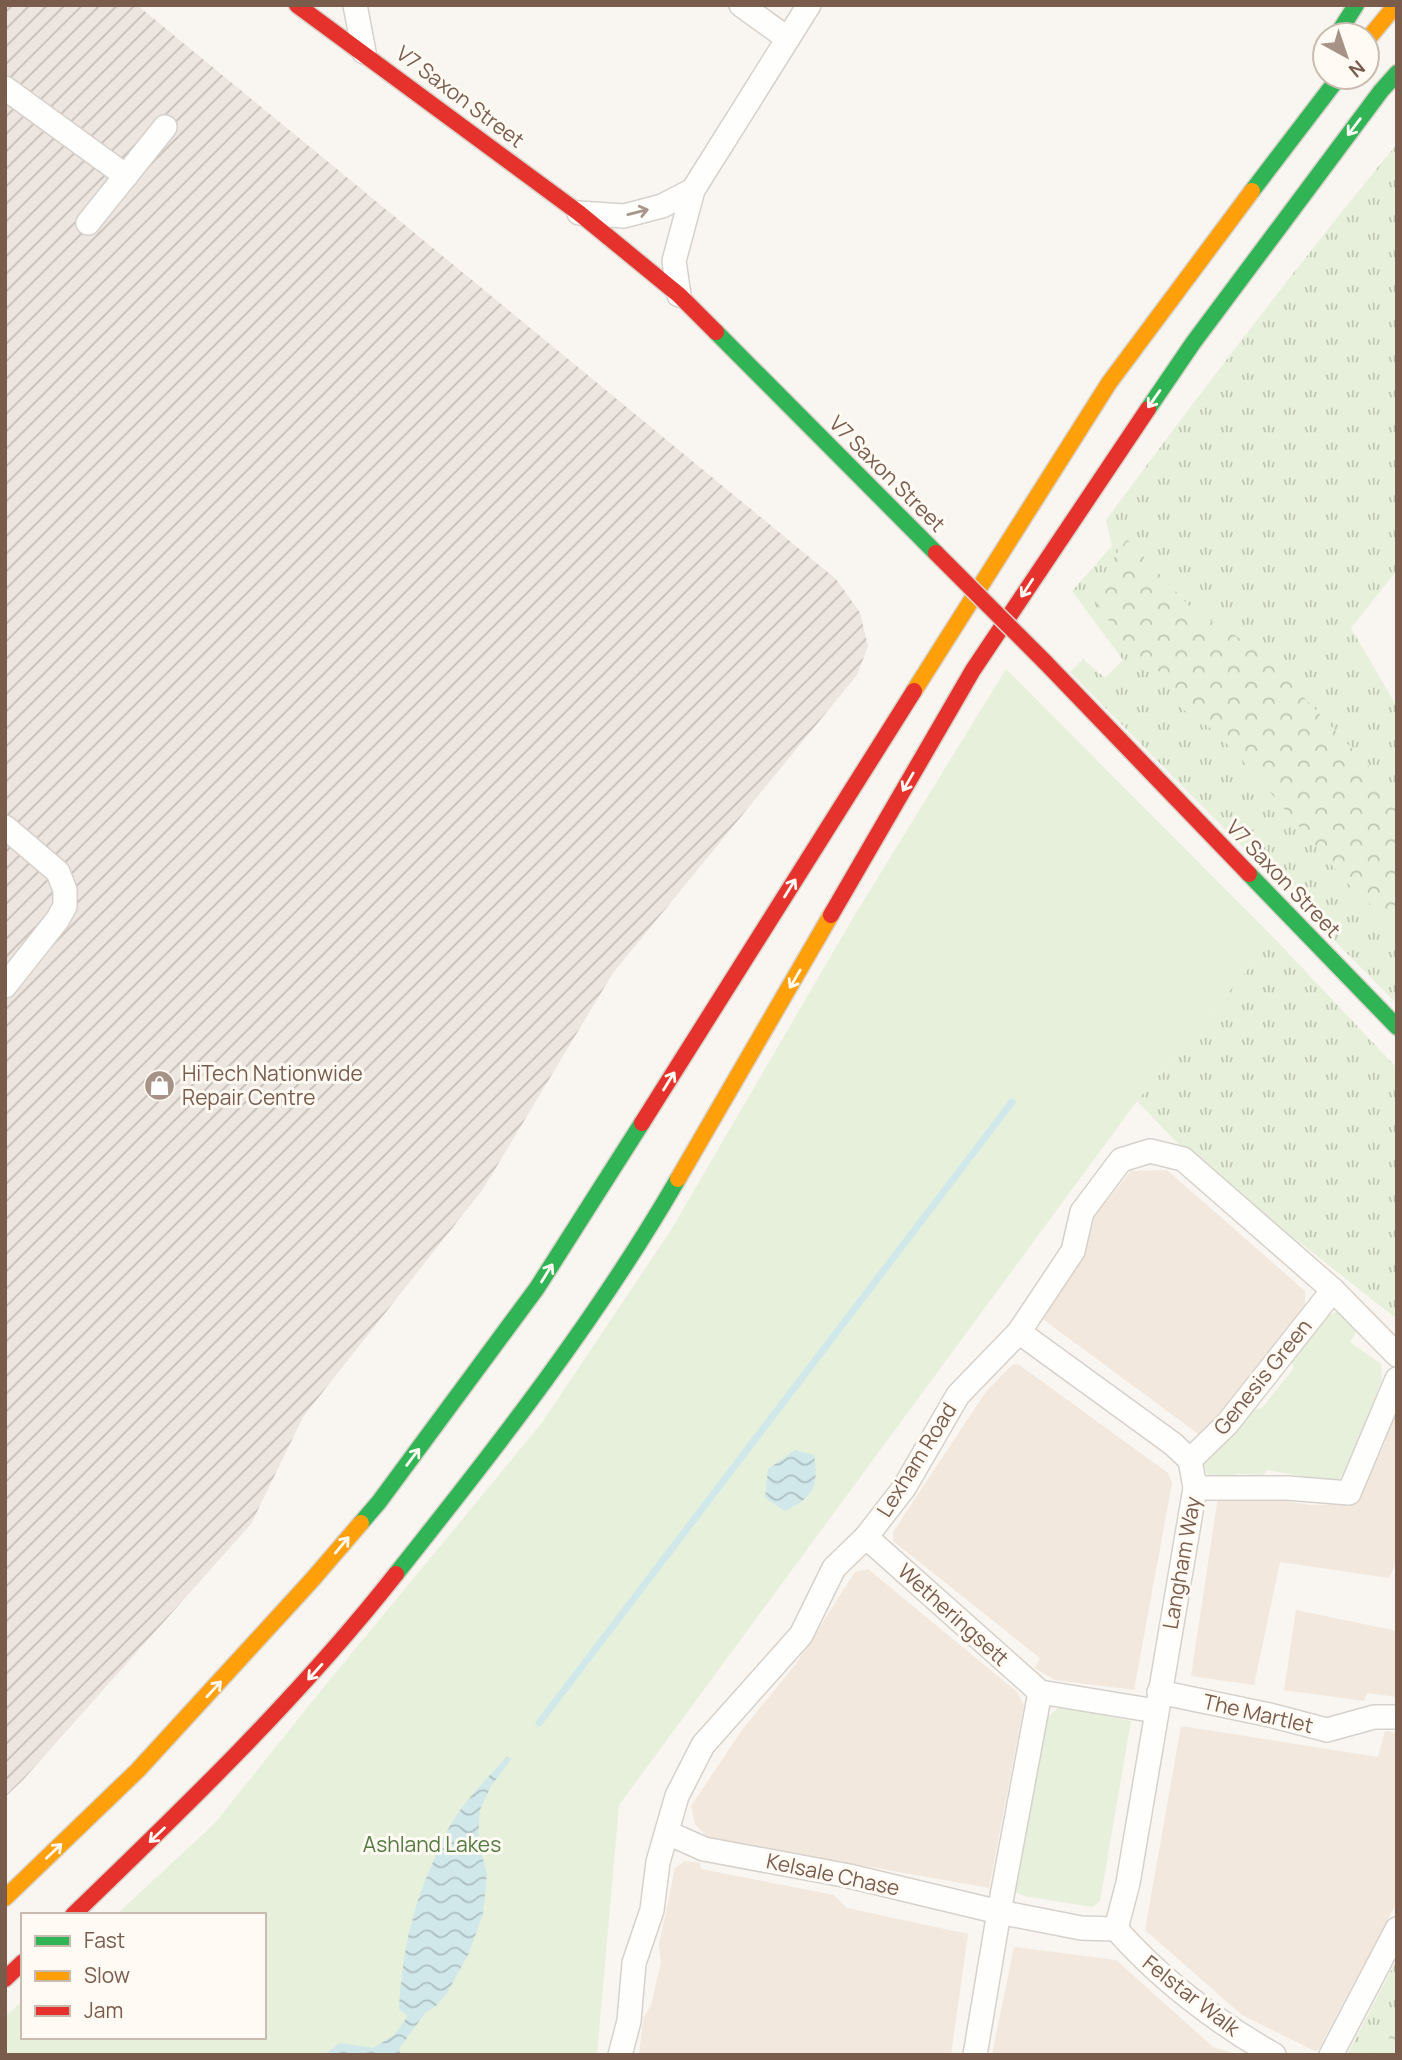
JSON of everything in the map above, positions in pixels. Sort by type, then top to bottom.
[{"type":"main road","name":"V7 Saxon Street","points":[[297,5],[579,213],[680,295],[1045,662],[1397,1027]]},
{"type":"main road","points":[[1345,21],[1356,5]]},
{"type":"main road","points":[[1381,23],[1396,5]]},
{"type":"main road","points":[[75,1913],[183,1810],[293,1696],[360,1620],[505,1437],[638,1248],[972,670],[1193,343],[1397,73]]},
{"type":"main road","points":[[5,1898],[138,1770],[312,1580],[371,1511],[537,1288],[1109,383],[1328,91]]},
{"type":"main road","points":[[1179,287],[1270,140]]},
{"type":"main road","points":[[1193,343],[1322,197]]},
{"type":"main road","points":[[5,1979],[21,1964]]},
{"type":"street","points":[[355,5],[364,52]]},
{"type":"street","points":[[741,5],[787,38]]},
{"type":"street","points":[[680,295],[674,261],[693,190],[809,5]]},
{"type":"street","points":[[5,88],[125,176]]},
{"type":"street","points":[[88,223],[165,127]]},
{"type":"street","points":[[579,213],[624,216],[662,206],[693,190]]},
{"type":"street","points":[[5,827],[58,872],[65,890],[65,905],[58,919],[5,986]]},
{"type":"street","name":"Lexham Road","points":[[620,2055],[629,2021],[634,1963],[652,1910],[658,1862],[677,1796],[704,1745],[801,1635],[834,1568],[866,1537],[904,1488],[958,1395],[1019,1332],[1073,1251],[1082,1212],[1121,1160],[1150,1152],[1183,1159],[1333,1290],[1397,1355]]},
{"type":"street","name":"Genesis Green","points":[[1190,1461],[1227,1424],[1333,1290]]},
{"type":"street","points":[[1019,1332],[1173,1444],[1190,1461]]},
{"type":"street","points":[[1195,1488],[1287,1488],[1349,1493],[1397,1379]]},
{"type":"street","name":"Langham Way","points":[[1116,1929],[1128,1883],[1195,1488],[1190,1461]]},
{"type":"street","name":"Wetheringsett","points":[[866,1537],[1040,1692]]},
{"type":"street","points":[[975,2055],[1040,1692],[1158,1702]]},
{"type":"street","name":"The Martlet","points":[[1158,1702],[1270,1715],[1327,1730],[1374,1717],[1397,1717]]},
{"type":"street","name":"Kelsale Chase","points":[[668,1833],[704,1849],[849,1876],[999,1912]]},
{"type":"street","points":[[999,1912],[1081,1928],[1116,1929]]},
{"type":"street","name":"Felstar Walk","points":[[1116,1929],[1147,1964],[1232,2030],[1274,2055]]},
{"type":"street","points":[[1331,2055],[1397,1929]]},
{"type":"shaded area","points":[[5,5],[137,5],[836,579],[860,613],[868,646],[857,675],[613,973],[483,1189],[303,1417],[251,1524],[5,1797]]},
{"type":"shaded area","points":[[1167,1170],[1305,1291],[1305,1305],[1201,1436],[1040,1317],[1086,1253],[1091,1220],[1131,1171]]},
{"type":"shaded area","points":[[1018,1364],[1168,1473],[1172,1483],[1134,1690],[1055,1680],[1035,1668],[1040,1658],[893,1541],[893,1532],[985,1393],[1012,1365]]},
{"type":"shaded area","points":[[1397,1404],[1397,1561],[1389,1578],[1280,1562],[1254,1685],[1191,1676],[1218,1497],[1243,1494],[1310,1505],[1356,1504],[1386,1441],[1386,1430]]},
{"type":"shaded area","points":[[868,1569],[1017,1692],[1024,1705],[989,1888],[708,1838],[695,1824],[691,1806],[742,1730],[796,1664],[855,1572]]},
{"type":"shaded area","points":[[1296,1610],[1397,1631],[1397,1697],[1367,1693],[1364,1701],[1284,1690]]},
{"type":"shaded area","points":[[1181,1726],[1378,1757],[1385,1731],[1397,1733],[1397,1902],[1317,2052],[1242,2015],[1145,1930]]},
{"type":"shaded area","points":[[685,1861],[700,1863],[701,1869],[834,1895],[847,1908],[968,1934],[951,2055],[639,2055],[643,2019],[651,2005],[661,1962],[659,1945],[675,1868]]},
{"type":"shaded area","points":[[1014,1947],[1116,1960],[1213,2047],[1240,2055],[992,2055]]},
{"type":"green space","points":[[1397,144],[1397,570],[1351,628],[1397,707],[1397,1004],[1070,672],[1083,659],[1105,678],[1123,660],[1072,591],[1112,546],[1106,520],[1249,330]]},
{"type":"green space","points":[[1127,539],[1192,609],[1260,651],[1397,796],[1397,929],[1346,882],[1216,732],[1181,708],[1158,670],[1128,647],[1096,603],[1114,558]]},
{"type":"green space","name":"Ashland Lakes","points":[[1006,669],[1274,938],[1137,1101],[619,1805],[597,2055],[5,2055],[5,2017],[21,2002],[21,2039],[266,2039],[266,1913],[118,1913],[215,1823],[541,1424],[671,1230],[853,918]]},
{"type":"green space","points":[[1274,938],[1397,1068],[1397,1319],[1191,1157],[1137,1101]]},
{"type":"green space","points":[[1339,1311],[1357,1330],[1350,1342],[1381,1364],[1382,1379],[1349,1467],[1336,1482],[1318,1485],[1316,1479],[1267,1470],[1264,1475],[1239,1474],[1218,1478],[1207,1474],[1204,1465],[1213,1451],[1255,1409],[1262,1408],[1294,1368],[1290,1359],[1325,1317]]},
{"type":"green space","points":[[1059,1707],[1131,1721],[1100,1901],[1093,1907],[1024,1896],[1014,1891],[1047,1718]]},
{"type":"green space","points":[[1397,1959],[1397,2055],[1347,2055]]},
{"type":"green space","points":[[1397,2024],[1397,2055],[1380,2055]]},
{"type":"water","points":[[795,1450],[814,1455],[815,1483],[802,1501],[785,1511],[765,1498],[768,1469]]},
{"type":"water","points":[[507,1757],[512,1758],[491,1786],[480,1810],[478,1839],[487,1874],[483,1914],[468,1955],[447,1993],[437,2005],[425,2013],[399,2049],[401,2055],[324,2055],[340,2043],[373,2048],[394,2035],[408,2016],[399,2009],[402,1971],[413,1916],[425,1880],[454,1819]]},
{"type":"waterway","points":[[539,1723],[1012,1102]]},
{"type":"traffic: fast","points":[[1346,21],[1356,5]]},
{"type":"traffic: fast","points":[[1148,409],[1193,343],[1397,73]]},
{"type":"traffic: fast","points":[[1252,191],[1328,91]]},
{"type":"traffic: fast","points":[[716,332],[936,553]]},
{"type":"traffic: fast","points":[[1249,874],[1397,1027]]},
{"type":"traffic: fast","points":[[361,1523],[537,1288],[642,1123]]},
{"type":"traffic: fast","points":[[396,1574],[580,1332],[678,1179]]},
{"type":"traffic: slow","points":[[1381,23],[1396,5]]},
{"type":"traffic: slow","points":[[914,691],[1109,383],[1252,191]]},
{"type":"traffic: slow","points":[[678,1179],[831,915]]},
{"type":"traffic: slow","points":[[5,1898],[138,1770],[361,1523]]},
{"type":"traffic: jam","points":[[297,5],[579,213],[679,295],[716,332]]},
{"type":"traffic: jam","points":[[831,915],[973,670],[1148,409]]},
{"type":"traffic: jam","points":[[936,553],[1045,662]]},
{"type":"traffic: jam","points":[[1045,662],[1249,874]]},
{"type":"traffic: jam","points":[[642,1123],[914,691]]},
{"type":"traffic: jam","points":[[75,1913],[199,1792],[281,1707],[396,1574]]},
{"type":"traffic: jam","points":[[5,1979],[21,1964]]},
{"type":"place","name":"HiTech Nationwide Repair Centre","points":[[159,1086]]}]
